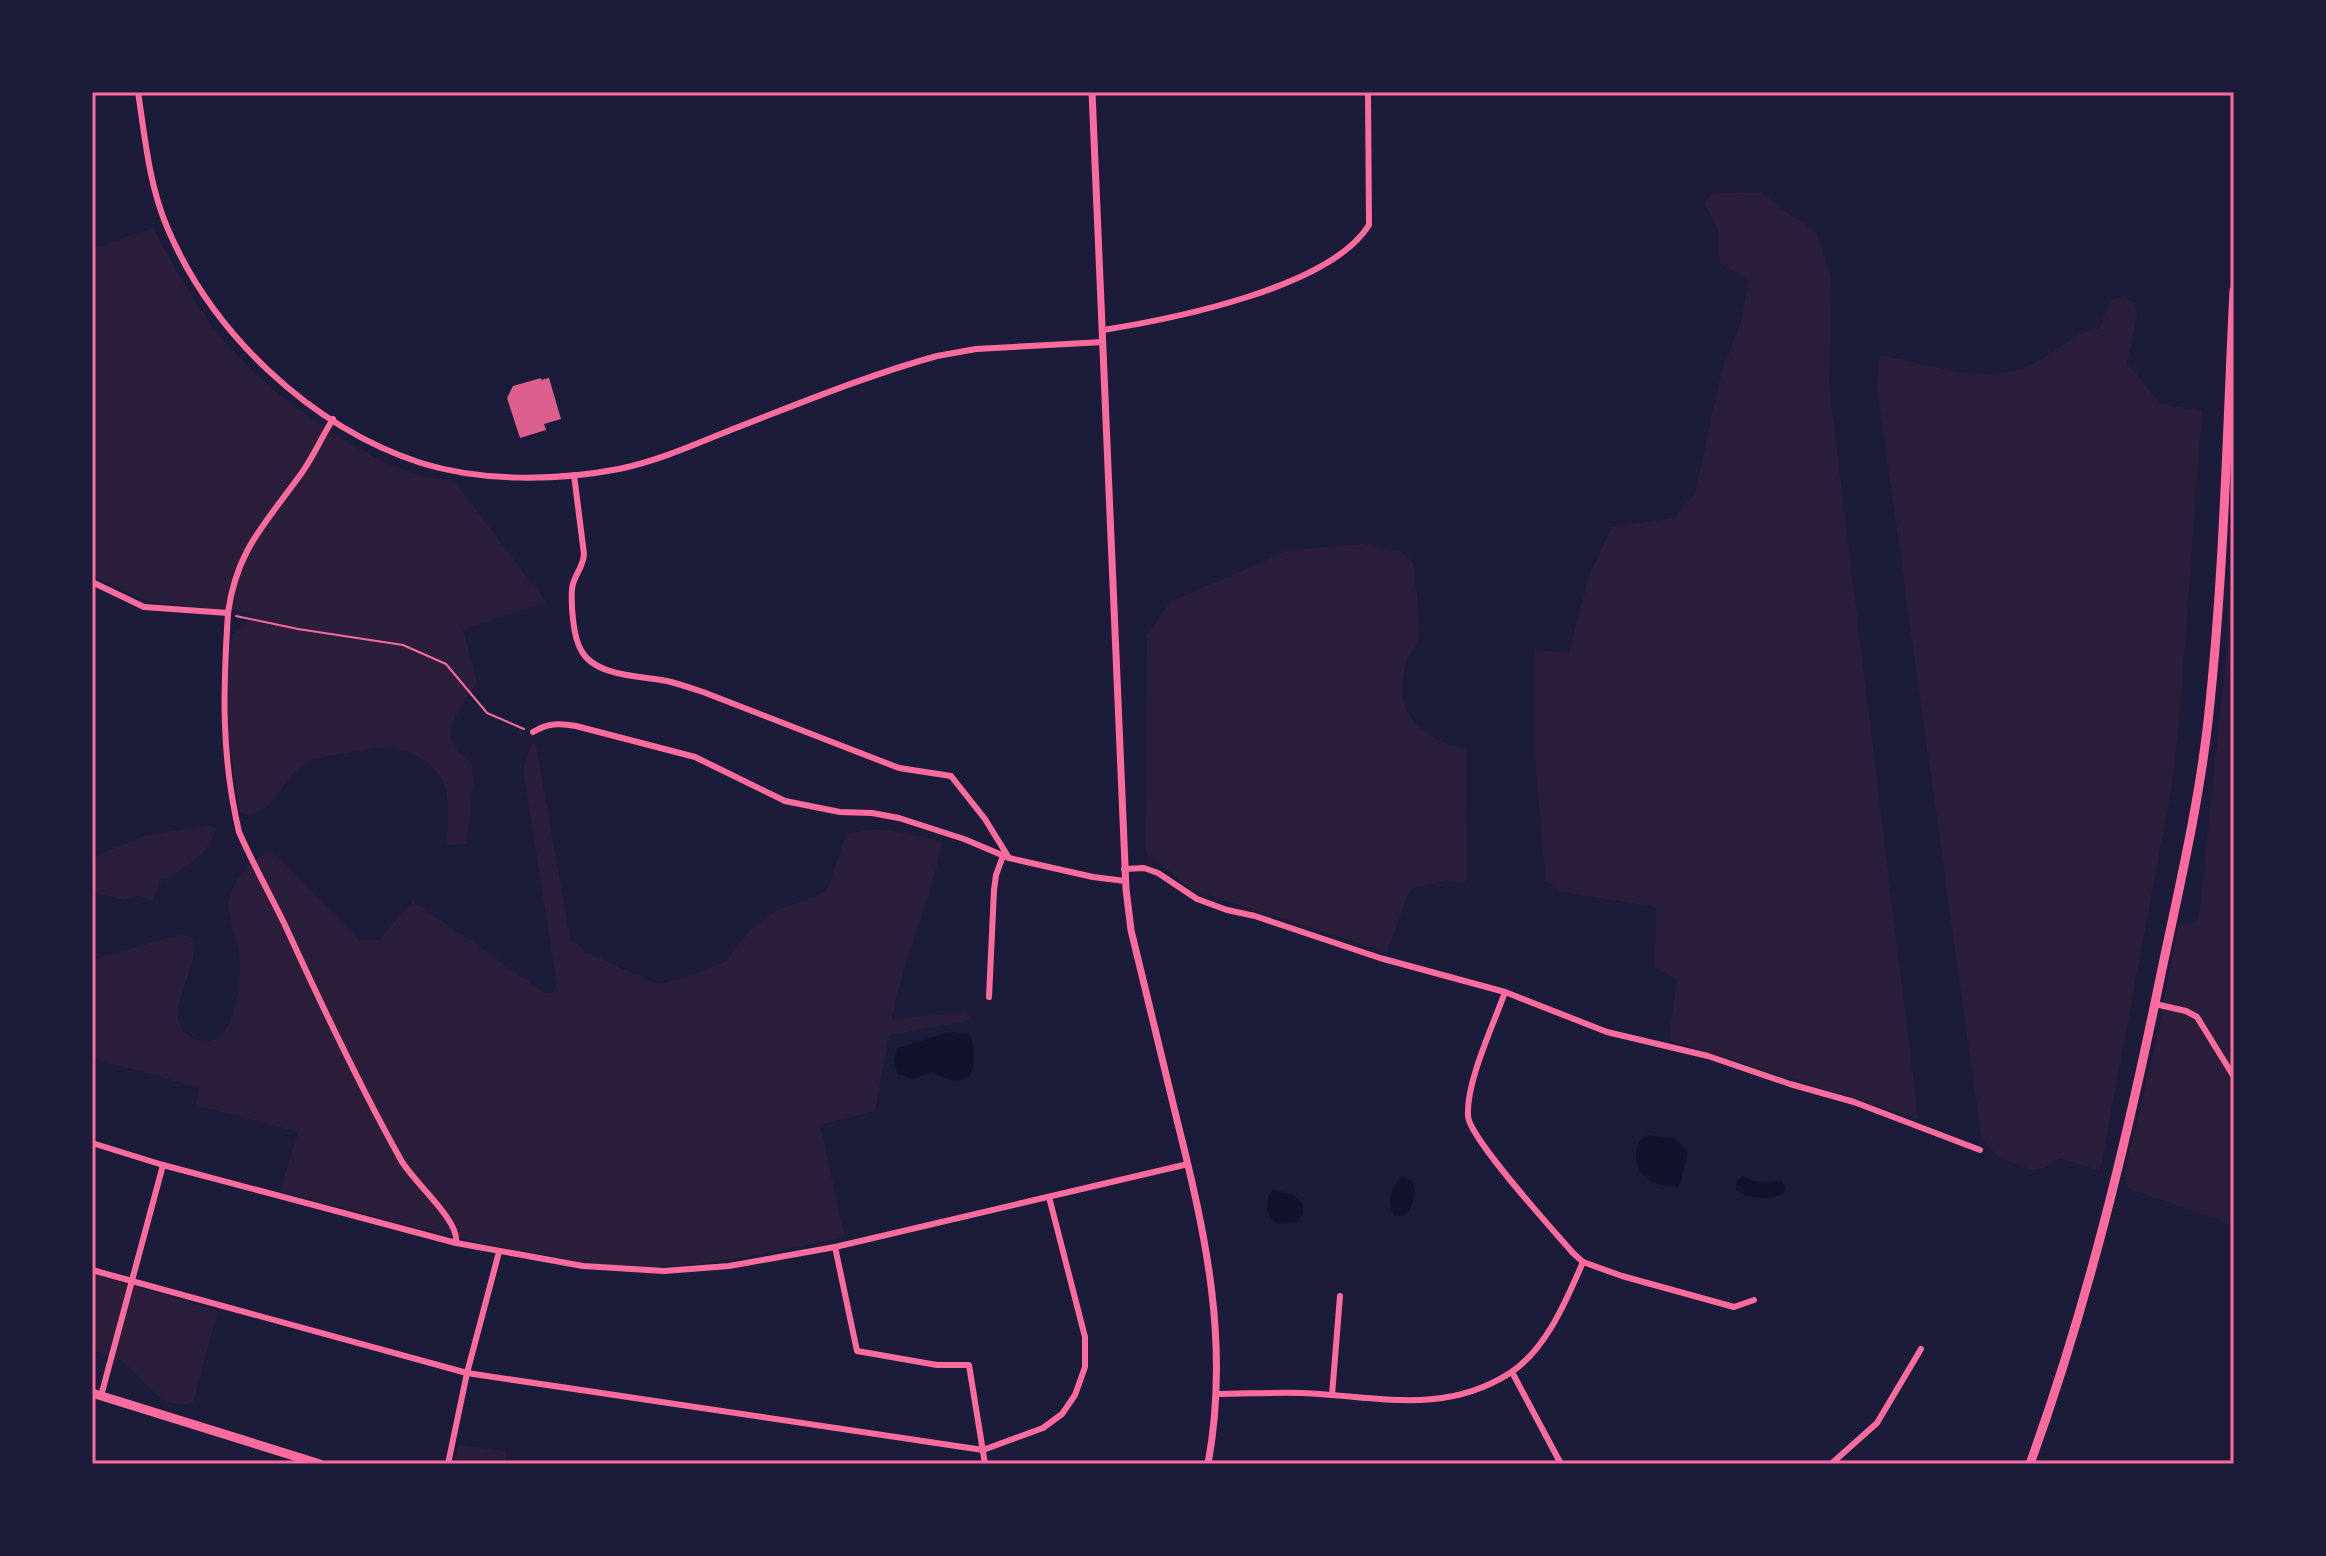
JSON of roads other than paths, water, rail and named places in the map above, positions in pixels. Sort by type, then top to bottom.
[{"type":"main road","points":[[2030,1464],[2075,1331],[2119,1169],[2196,803],[2209,715],[2217,625],[2234,290]]},
{"type":"main road","points":[[97,1394],[320,1464]]},
{"type":"street","points":[[138,92],[157,198],[166,226],[211,306],[247,350],[291,391],[333,419],[396,453],[447,469],[515,476],[574,475],[622,468],[674,452],[905,365],[948,353],[1103,342]]},
{"type":"street","points":[[1092,92],[1125,881],[1131,930],[1188,1164],[1211,1279],[1217,1329],[1216,1394],[1208,1464]]},
{"type":"street","points":[[1103,330],[1216,308],[1308,272],[1361,237],[1369,225],[1368,92]]},
{"type":"street","points":[[333,419],[301,475],[254,536],[236,574],[228,613],[223,719],[234,809],[239,832],[318,1000],[409,1174],[451,1222],[457,1233],[456,1243]]},
{"type":"street","points":[[574,475],[584,554],[583,566],[572,585],[573,614],[581,651],[593,662],[608,670],[671,682],[703,692],[899,768],[951,776],[985,819],[1006,857]]},
{"type":"street","points":[[92,582],[144,607],[228,613]]},
{"type":"street","points":[[533,732],[545,725],[560,723],[576,726],[695,757],[785,801],[899,818],[964,839],[1006,857],[1093,877],[1125,881]]},
{"type":"street","points":[[989,997],[996,875],[1006,857]]},
{"type":"street","points":[[1124,869],[1144,868],[1158,873],[1197,899],[1227,910],[1255,916],[1380,958],[1505,992],[1607,1032],[1708,1056],[1854,1102],[1980,1150]]},
{"type":"street","points":[[1505,992],[1470,1089],[1468,1121],[1474,1134],[1583,1262],[1734,1307],[1754,1300]]},
{"type":"street","points":[[2155,1004],[2186,1011],[2197,1017],[2234,1077]]},
{"type":"street","points":[[92,1143],[163,1165],[456,1243],[583,1266],[664,1271],[729,1266],[835,1247],[1188,1164]]},
{"type":"street","points":[[97,1394],[163,1165]]},
{"type":"street","points":[[92,1270],[467,1373],[983,1450],[1043,1428],[1062,1414],[1075,1395],[1085,1367],[1085,1337],[1049,1197]]},
{"type":"street","points":[[835,1247],[857,1351],[937,1365],[969,1365],[985,1464]]},
{"type":"street","points":[[448,1464],[467,1373],[499,1252]]},
{"type":"street","points":[[1216,1394],[1302,1393],[1392,1402],[1465,1395],[1512,1372],[1558,1319],[1583,1262]]},
{"type":"street","points":[[1332,1395],[1340,1296]]},
{"type":"street","points":[[1831,1464],[1877,1423],[1921,1349]]},
{"type":"street","points":[[1512,1372],[1561,1464]]}]
